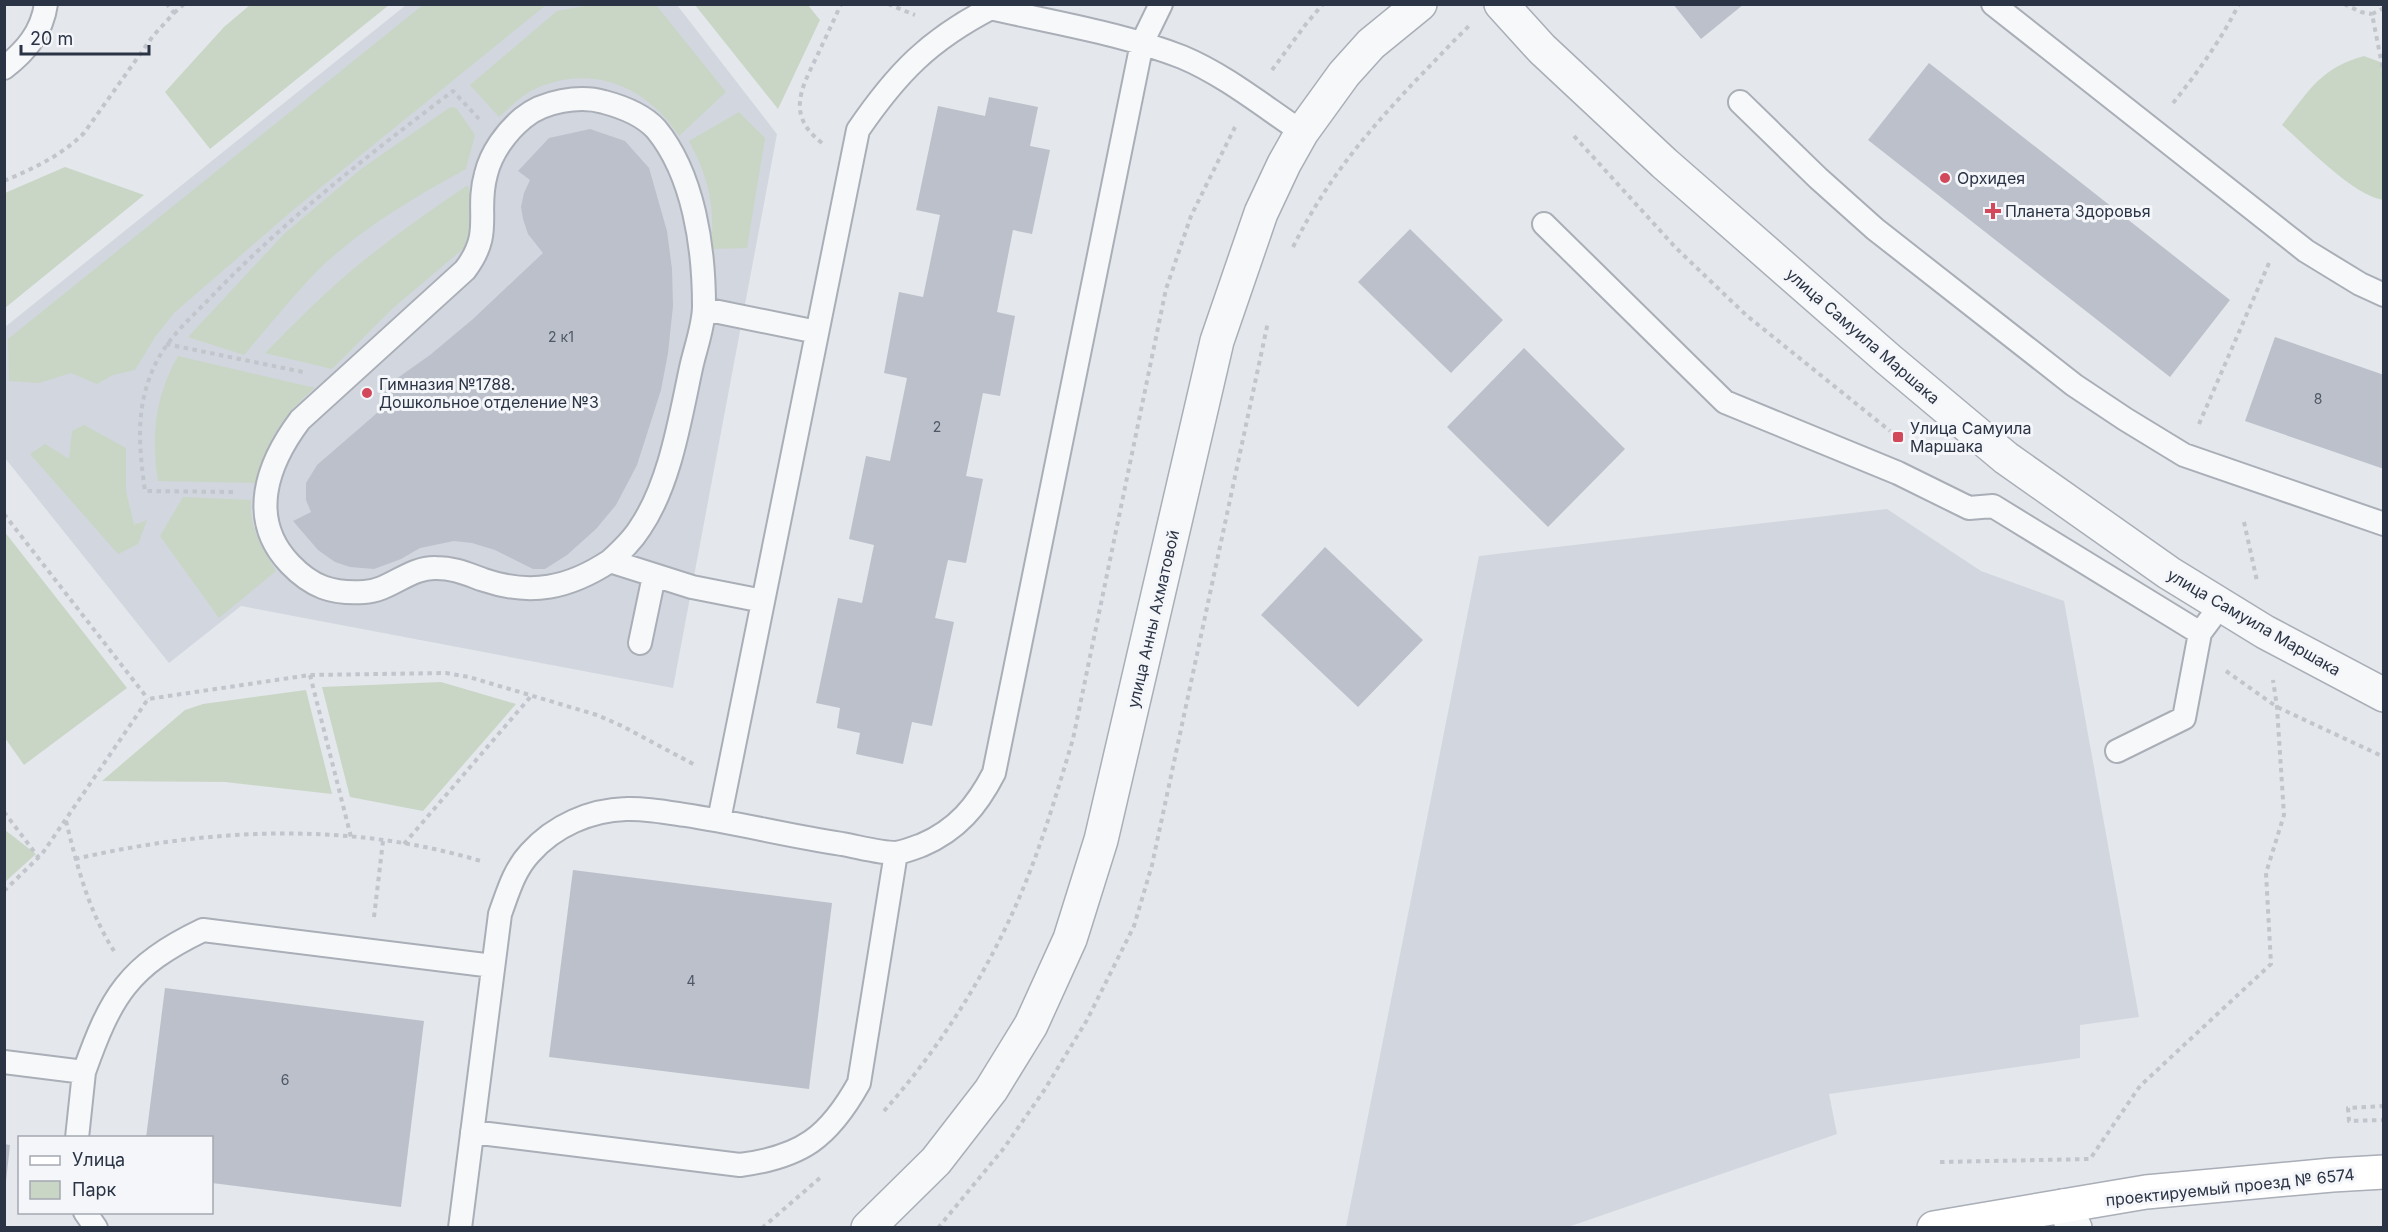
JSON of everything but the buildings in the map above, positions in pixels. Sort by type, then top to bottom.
[{"type":"main road","name":"проектируемый проезд № 6574","points":[[1934,1227],[2068,1220],[2146,1192],[2384,1172]]},
{"type":"street","name":"улица Анны Ахматовой","points":[[868,1227],[936,1161],[991,1090],[1031,1025],[1070,939],[1101,840],[1217,341],[1261,213],[1302,132],[1344,74],[1371,44],[1420,4]]},
{"type":"street","name":"улица Самуила Маршака","points":[[1501,4],[1542,49],[1608,111],[1888,359],[2006,458],[2169,573],[2265,632],[2384,695]]},
{"type":"lane","points":[[4,68],[20,56],[33,40],[41,25],[45,4]]},
{"type":"lane","points":[[460,1227],[500,914],[516,872],[530,853],[554,831],[584,816],[626,809],[719,820],[826,842],[896,853],[936,839],[952,828],[976,805],[994,773],[1142,43],[1161,4]]},
{"type":"lane","points":[[1993,4],[2282,232],[2326,264],[2384,295]]},
{"type":"lane","points":[[719,820],[858,130],[883,93],[907,66],[937,40],[990,6],[1142,43],[1183,58],[1211,72],[1302,132]]},
{"type":"lane","points":[[591,98],[625,107],[654,128],[675,158],[692,208],[702,263],[704,309],[676,437],[661,483],[641,526],[628,544],[610,561],[578,579],[553,587],[528,590],[505,587],[460,570],[431,568],[417,571],[366,592],[332,591],[305,579],[277,550],[268,529],[267,492],[279,453],[300,420],[465,270],[475,257],[483,234],[485,174],[500,142],[524,117],[556,102],[591,98]]},
{"type":"lane","points":[[1740,102],[1818,178],[1875,229],[2074,385],[2125,419],[2184,454],[2384,524]]},
{"type":"lane","points":[[1544,224],[1725,402],[1898,473],[1969,508],[1993,507],[2200,633]]},
{"type":"lane","points":[[704,309],[818,332]]},
{"type":"lane","points":[[610,561],[692,587],[763,601]]},
{"type":"lane","points":[[640,643],[654,576]]},
{"type":"lane","points":[[2117,751],[2184,718],[2200,633],[2221,605]]},
{"type":"lane","points":[[472,1132],[740,1165],[766,1162],[807,1146],[843,1112],[859,1083],[896,853]]},
{"type":"lane","points":[[77,1136],[84,1072],[112,1003],[150,960],[203,930],[493,966]]},
{"type":"lane","points":[[4,1062],[84,1072]]},
{"type":"lane","points":[[86,1214],[96,1227]]},
{"type":"path","points":[[167,4],[174,12]]},
{"type":"path","points":[[4,181],[47,162],[84,133],[158,29],[184,4]]},
{"type":"path","points":[[841,4],[800,92],[799,110],[802,120],[817,140],[831,149],[853,155]]},
{"type":"path","points":[[2152,130],[2204,64],[2226,31],[2240,4]]},
{"type":"path","points":[[2344,4],[2361,12],[2372,14],[2384,8]]},
{"type":"path","points":[[2372,14],[2384,75]]},
{"type":"path","points":[[1289,257],[1321,195],[1356,145],[1465,30]]},
{"type":"path","points":[[267,492],[145,491],[139,443],[142,408],[150,378],[166,344],[231,276],[290,221],[362,160],[453,91],[500,142]]},
{"type":"path","points":[[880,1116],[927,1058],[973,989],[1023,888],[1049,818],[1073,739],[1161,310],[1179,250],[1204,186]]},
{"type":"path","points":[[2184,454],[2232,352],[2282,232]]},
{"type":"path","points":[[938,1227],[1004,1148],[1045,1089],[1087,1020],[1134,926],[1152,865],[1269,316]]},
{"type":"path","points":[[166,344],[345,381]]},
{"type":"path","points":[[4,514],[148,699]]},
{"type":"path","points":[[2244,522],[2258,583]]},
{"type":"path","points":[[4,891],[39,858],[148,699],[310,675],[446,673],[470,677],[597,715],[726,782]]},
{"type":"path","points":[[310,675],[351,837]]},
{"type":"path","points":[[1940,1162],[2090,1159],[2140,1086],[2271,964],[2266,873],[2284,815],[2277,707],[2272,675]]},
{"type":"path","points":[[404,844],[532,695]]},
{"type":"path","points":[[2277,707],[2384,757]]},
{"type":"path","points":[[4,812],[39,858]]},
{"type":"path","points":[[66,820],[75,859],[100,928],[132,978]]},
{"type":"path","points":[[75,859],[126,847],[182,838],[294,833],[404,844],[442,851],[516,872]]},
{"type":"path","points":[[369,951],[383,841]]},
{"type":"path","points":[[2384,1106],[2348,1108],[2349,1121],[2384,1120]]},
{"type":"path","points":[[762,1227],[827,1172]]},
{"type":"shaded area","name":"Гимназия №1788. Дошкольное отделение №3","points":[[406,5],[677,5],[777,134],[673,688],[241,606],[169,663],[5,458],[5,327]]},
{"type":"shaded area","points":[[1887,509],[1981,571],[2064,601],[2139,1017],[2080,1025],[2080,1058],[1829,1094],[1837,1134],[1568,1227],[1346,1227],[1479,556]]},
{"type":"green space","points":[[424,4],[546,5],[293,210],[174,313],[155,337],[135,370],[113,375],[97,384],[71,373],[39,383],[9,381],[8,339]]},
{"type":"green space","points":[[250,5],[389,5],[210,149],[165,92],[224,27]]},
{"type":"green space","points":[[589,5],[656,5],[726,92],[679,136],[652,105],[636,93],[600,80],[580,78],[539,87],[523,96],[499,117],[470,85],[557,11]]},
{"type":"green space","points":[[695,5],[808,5],[820,20],[778,109]]},
{"type":"green space","points":[[2364,56],[2383,63],[2383,200],[2357,189],[2282,125],[2308,92],[2326,74],[2336,67]]},
{"type":"green space","points":[[453,107],[457,109],[475,135],[466,169],[388,215],[333,256],[298,292],[244,355],[188,337],[284,234],[361,169]]},
{"type":"green space","points":[[739,112],[765,138],[747,248],[711,249],[712,220],[709,193],[706,180],[689,141]]},
{"type":"green space","points":[[65,167],[144,195],[5,308],[5,193]]},
{"type":"green space","points":[[468,185],[472,203],[472,224],[464,248],[392,309],[332,369],[265,353],[350,272],[402,231]]},
{"type":"green space","points":[[178,356],[315,388],[294,407],[277,430],[265,455],[259,483],[158,481],[155,448],[157,417],[164,386]]},
{"type":"green space","points":[[84,425],[126,448],[126,491],[134,525],[147,520],[138,544],[118,554],[30,454],[45,444],[69,459],[72,431]]},
{"type":"green space","points":[[183,497],[251,500],[254,528],[276,571],[219,618],[160,536]]},
{"type":"green space","points":[[4,531],[127,688],[24,765],[5,738]]},
{"type":"green space","points":[[441,682],[516,704],[423,811],[350,797],[322,687]]},
{"type":"green space","points":[[306,690],[332,794],[225,782],[102,781],[185,710],[203,704]]},
{"type":"green space","points":[[5,830],[36,854],[4,882]]},
{"type":"place","name":"Орхидея","points":[[1945,178]]},
{"type":"place","name":"Планета Здоровья","points":[[1993,211]]},
{"type":"place","name":"Гимназия №1788. Дошкольное отделение №3","points":[[367,393]]},
{"type":"place","name":"Улица Самуила Маршака","points":[[1898,437]]}]
